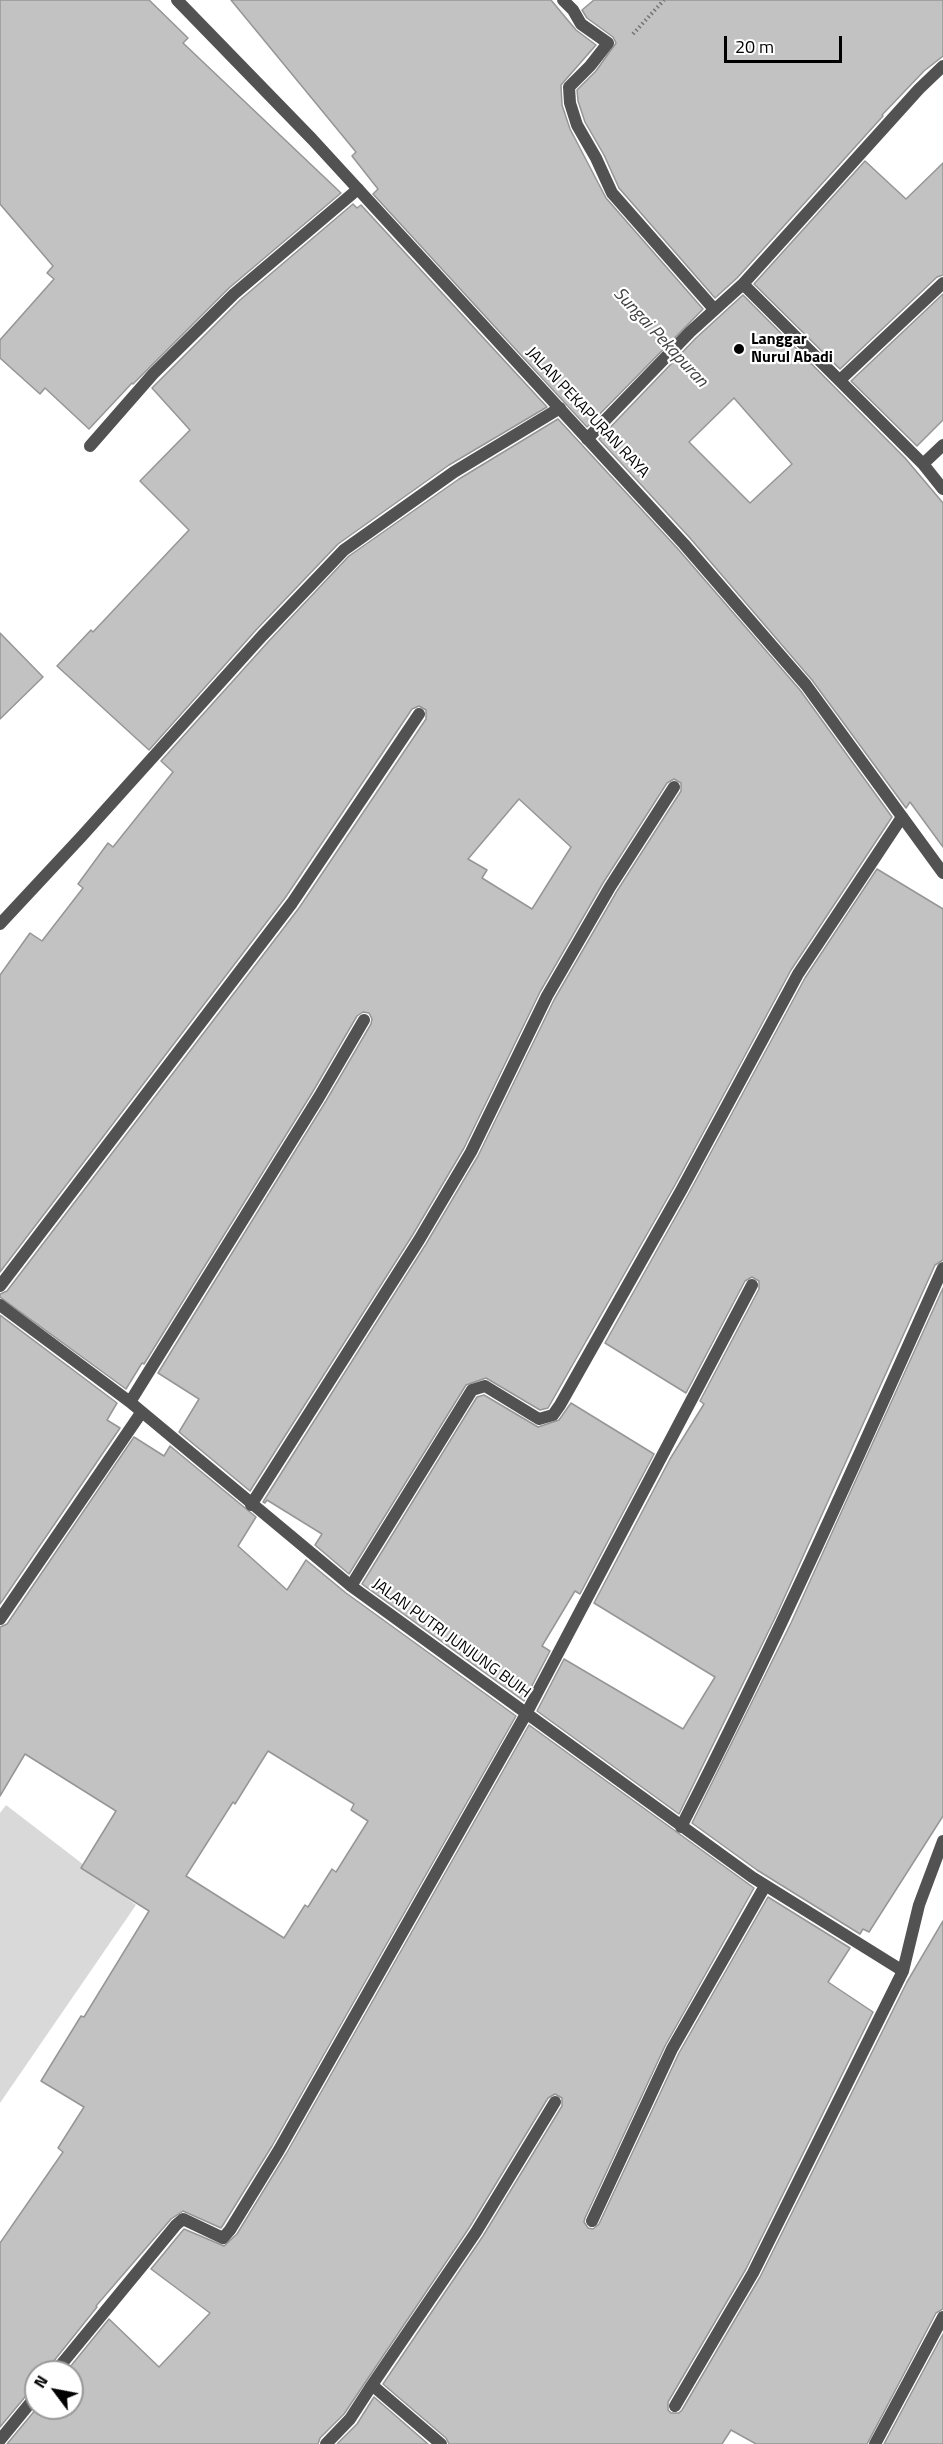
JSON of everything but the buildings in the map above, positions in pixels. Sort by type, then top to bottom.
[{"type":"street","name":"JALAN PEKAPURAN RAYA","points":[[177,0],[358,189],[684,544],[806,685],[943,873]]},
{"type":"street","points":[[563,0],[573,10],[581,24],[608,43],[569,87],[570,104],[577,125],[612,193],[714,309]]},
{"type":"street","points":[[588,438],[690,332],[743,284],[919,89],[943,66]]},
{"type":"street","points":[[90,446],[153,374],[234,294],[358,189]]},
{"type":"street","points":[[840,380],[943,283]]},
{"type":"street","points":[[743,284],[923,465],[943,489]]},
{"type":"street","points":[[0,924],[262,636],[344,550],[453,472],[560,408]]},
{"type":"street","points":[[923,465],[943,445]]},
{"type":"street","points":[[0,1286],[292,903],[419,714]]},
{"type":"street","points":[[251,1504],[419,1240],[471,1152],[547,996],[610,887],[674,787]]},
{"type":"street","points":[[351,1586],[472,1390],[484,1386],[539,1419],[553,1415],[682,1189],[798,974],[902,817]]},
{"type":"street","points":[[130,1402],[319,1097],[364,1020]]},
{"type":"street","points":[[681,1827],[820,1541],[943,1268]]},
{"type":"street","points":[[65,2360],[183,2219],[223,2238],[230,2230],[285,2140],[526,1714],[752,1285]]},
{"type":"street","name":"JALAN PUTRI JUNJUNG BUIH","points":[[0,1307],[130,1402],[351,1586],[765,1886],[903,1971]]},
{"type":"street","points":[[0,1620],[141,1413]]},
{"type":"street","points":[[675,2406],[753,2273],[903,1971],[919,1905],[943,1841]]},
{"type":"street","points":[[592,2221],[672,2049],[765,1886]]},
{"type":"street","points":[[326,2444],[350,2419],[476,2232],[555,2102]]},
{"type":"street","points":[[875,2444],[943,2317]]},
{"type":"street","points":[[372,2385],[441,2444]]},
{"type":"street","points":[[0,2440],[24,2411]]},
{"type":"shaded area","points":[[6,1805],[136,1905],[0,2103],[0,1813]]},
{"type":"place","name":"Langgar Nurul Abadi","points":[[739,349]]},
{"type":"water label","name":"Sungai Pekapuran","points":[[660,338]]}]
